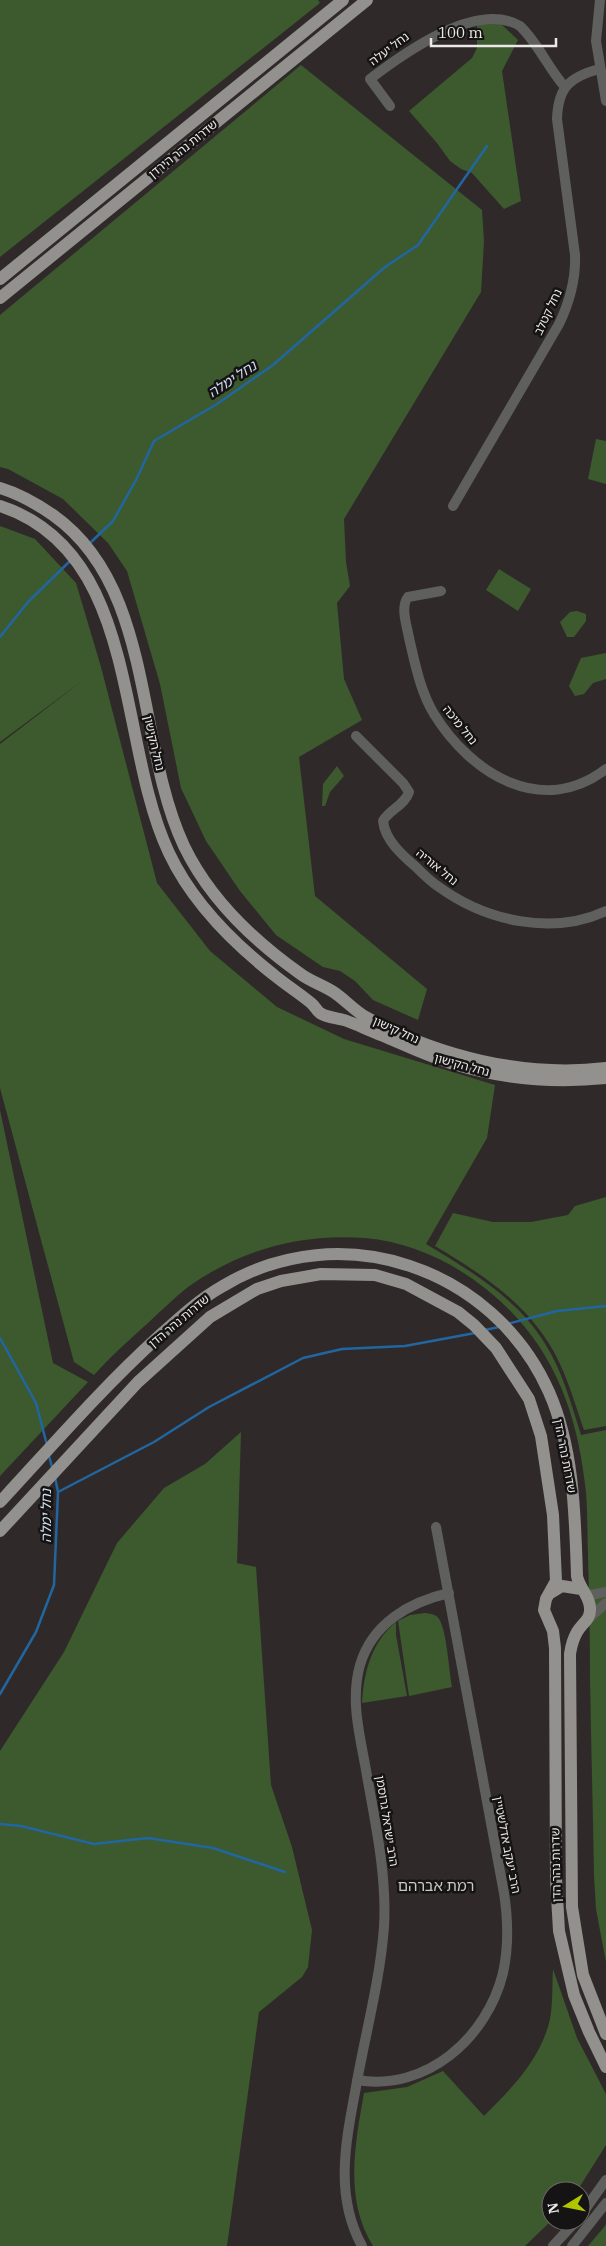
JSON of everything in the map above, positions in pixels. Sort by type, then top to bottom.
[{"type":"main road","name":"שדרות נהר הירדן","points":[[0,279],[343,0]]},
{"type":"main road","name":"שדרות נהר הירדן","points":[[0,298],[367,0]]},
{"type":"main road","name":"נחל הקישון","points":[[0,488],[25,498],[59,519],[90,548],[115,591],[129,636],[172,817],[184,846],[199,872],[218,897],[260,941],[300,974],[334,994]]},
{"type":"main road","name":"נחל הקישון","points":[[0,506],[12,510],[36,524],[68,550],[84,570],[99,598],[113,640],[156,822],[169,854],[185,882],[204,908],[233,940],[275,976],[316,1006]]},
{"type":"main road","points":[[318,994],[334,994],[339,1008],[334,1014],[326,1016],[319,1012],[316,1006],[318,994]]},
{"type":"main road","name":"נחל קישון","points":[[334,994],[356,1010],[378,1022],[437,1048],[466,1057],[499,1064],[548,1070],[606,1068]]},
{"type":"main road","name":"נחל הקישון","points":[[326,1016],[350,1022],[434,1057],[475,1070],[547,1080],[606,1078]]},
{"type":"main road","name":"שדרות נהר הדן","points":[[0,1502],[122,1370],[196,1303],[248,1272],[275,1263],[320,1255],[381,1257],[416,1266],[472,1297],[490,1312],[514,1336],[530,1358],[549,1392],[562,1430],[574,1507],[577,1576],[590,1609],[588,1618],[578,1631],[570,1654],[572,1907],[583,1975],[606,2034]]},
{"type":"main road","name":"שדרות נהר הדן","points":[[0,1531],[138,1382],[210,1317],[243,1296],[281,1281],[321,1274],[375,1275],[406,1284],[458,1312],[474,1325],[496,1348],[529,1400],[541,1436],[553,1515],[556,1581],[544,1610],[550,1625],[555,1648],[556,1879],[559,1931],[574,1995],[606,2067]]},
{"type":"main road","points":[[549,1594],[562,1586],[584,1592]]},
{"type":"main road","points":[[550,1625],[564,1632],[578,1631]]},
{"type":"street","points":[[600,0],[596,41],[599,69],[606,101]]},
{"type":"street","name":"נחל יעלה","points":[[390,106],[370,79],[399,56],[455,18],[481,13],[504,17],[520,26],[565,87]]},
{"type":"street","points":[[565,87],[581,74],[599,69]]},
{"type":"street","name":"נחל קטלב","points":[[453,506],[559,324],[573,286],[576,273],[574,236],[557,119],[559,101],[565,87]]},
{"type":"street","name":"נחל מיכה","points":[[441,591],[408,597],[404,608],[425,696],[434,713],[455,742],[484,768],[521,787],[532,790],[546,791],[570,788],[591,779],[606,769]]},
{"type":"street","name":"נחל אוריה","points":[[356,736],[403,783],[409,792],[405,800],[386,816],[383,822],[387,837],[408,861],[439,887],[484,911],[530,923],[562,924],[587,919],[606,911]]},
{"type":"street","name":"הרב יעקב אדלשטיין","points":[[357,2080],[379,2082],[404,2079],[430,2069],[443,2061],[468,2039],[487,2012],[499,1986],[504,1966],[508,1934],[504,1893],[436,1527]]},
{"type":"street","points":[[584,1592],[606,1592]]},
{"type":"street","name":"הרב ישראל גרוסמן","points":[[362,2246],[349,2212],[343,2171],[346,2140],[381,1951],[384,1906],[380,1849],[356,1708],[356,1684],[360,1664],[367,1648],[389,1620],[411,1605],[430,1597],[449,1594]]},
{"type":"street","points":[[588,1618],[606,1603]]},
{"type":"street","points":[[591,2201],[606,2180]]},
{"type":"street","points":[[572,2246],[606,2203]]},
{"type":"street","points":[[552,2246],[566,2231]]},
{"type":"green space","points":[[0,0],[318,0],[320,3],[0,257]]},
{"type":"green space","points":[[477,21],[499,22],[518,40],[502,71],[521,201],[504,209],[472,173],[461,169],[450,161],[409,111],[472,58],[477,48]]},
{"type":"green space","points":[[301,65],[482,210],[484,241],[481,292],[344,519],[346,562],[350,586],[337,603],[344,679],[362,720],[299,757],[315,896],[427,989],[418,1020],[373,1000],[355,981],[340,971],[323,967],[276,935],[240,891],[206,841],[181,788],[160,684],[127,571],[108,543],[63,499],[8,469],[0,467],[0,315]]},
{"type":"green space","points":[[596,439],[606,441],[606,484],[588,479]]},
{"type":"green space","points":[[0,526],[35,539],[76,583],[101,667],[157,883],[210,951],[277,1007],[344,1039],[495,1085],[487,1138],[426,1244],[491,1286],[533,1326],[556,1364],[566,1387],[581,1435],[606,1430],[606,1962],[596,1909],[594,1875],[587,1501],[585,1484],[575,1427],[566,1401],[556,1376],[543,1352],[527,1329],[508,1308],[473,1279],[429,1254],[382,1240],[341,1237],[317,1238],[272,1247],[250,1254],[208,1274],[188,1287],[120,1348],[94,1375],[74,1362],[0,1088],[0,744],[82,681],[0,742]]},
{"type":"green space","points":[[499,569],[531,589],[518,611],[486,590]]},
{"type":"green space","points":[[577,611],[586,614],[586,621],[574,637],[567,637],[560,622],[570,612]]},
{"type":"green space","points":[[606,653],[606,679],[593,683],[584,694],[575,696],[569,686],[581,658]]},
{"type":"green space","points":[[337,766],[344,776],[330,792],[325,806],[322,806],[323,784]]},
{"type":"green space","points":[[0,1110],[53,1363],[88,1382],[0,1476]]},
{"type":"green space","points":[[606,1197],[606,1426],[584,1430],[569,1385],[554,1352],[537,1326],[525,1312],[497,1287],[435,1246],[453,1213],[493,1222],[531,1222],[568,1215],[575,1206]]},
{"type":"green space","points":[[241,1432],[237,1563],[256,1567],[271,1785],[292,1847],[312,1930],[308,1967],[302,1977],[259,2012],[227,2246],[0,2246],[0,1751],[64,1652],[117,1543],[164,1488],[205,1464]]},
{"type":"green space","points":[[425,1613],[436,1616],[442,1625],[452,1687],[409,1696],[398,1621],[410,1615]]},
{"type":"green space","points":[[396,1622],[396,1635],[407,1696],[362,1703],[370,1659],[380,1639]]},
{"type":"green space","points":[[553,1969],[577,2038],[606,2094],[606,2145],[583,2181],[541,2181],[541,2231],[525,2246],[373,2246],[364,2228],[355,2190],[355,2151],[364,2093],[407,2087],[443,2071],[484,2116],[515,2084],[533,2060],[546,2034],[552,2000]]},
{"type":"green space","points":[[606,2224],[606,2246],[588,2246],[605,2226]]},
{"type":"waterway","name":"נחל ימלה","points":[[89,544],[113,521],[136,480],[154,441],[217,404],[273,365],[385,267],[418,245],[487,146]]},
{"type":"waterway","name":"נחל ימלה","points":[[0,637],[28,602],[70,561]]},
{"type":"waterway","points":[[507,1324],[557,1311],[606,1306]]},
{"type":"waterway","points":[[485,1330],[499,1327]]},
{"type":"waterway","points":[[58,1492],[154,1442],[209,1407],[303,1358],[342,1349],[405,1346],[475,1333]]},
{"type":"waterway","name":"נחל ימלה","points":[[0,1338],[36,1403],[47,1445]]},
{"type":"waterway","name":"נחל ימלה","points":[[49,1456],[52,1467]]},
{"type":"waterway","name":"נחל ימלה","points":[[0,1694],[36,1632],[54,1585],[58,1492],[55,1477]]},
{"type":"waterway","points":[[0,1824],[21,1826],[94,1844],[148,1838],[213,1848],[285,1872]]},
{"type":"district","name":"רמת אברהם","points":[[436,1886]]}]
